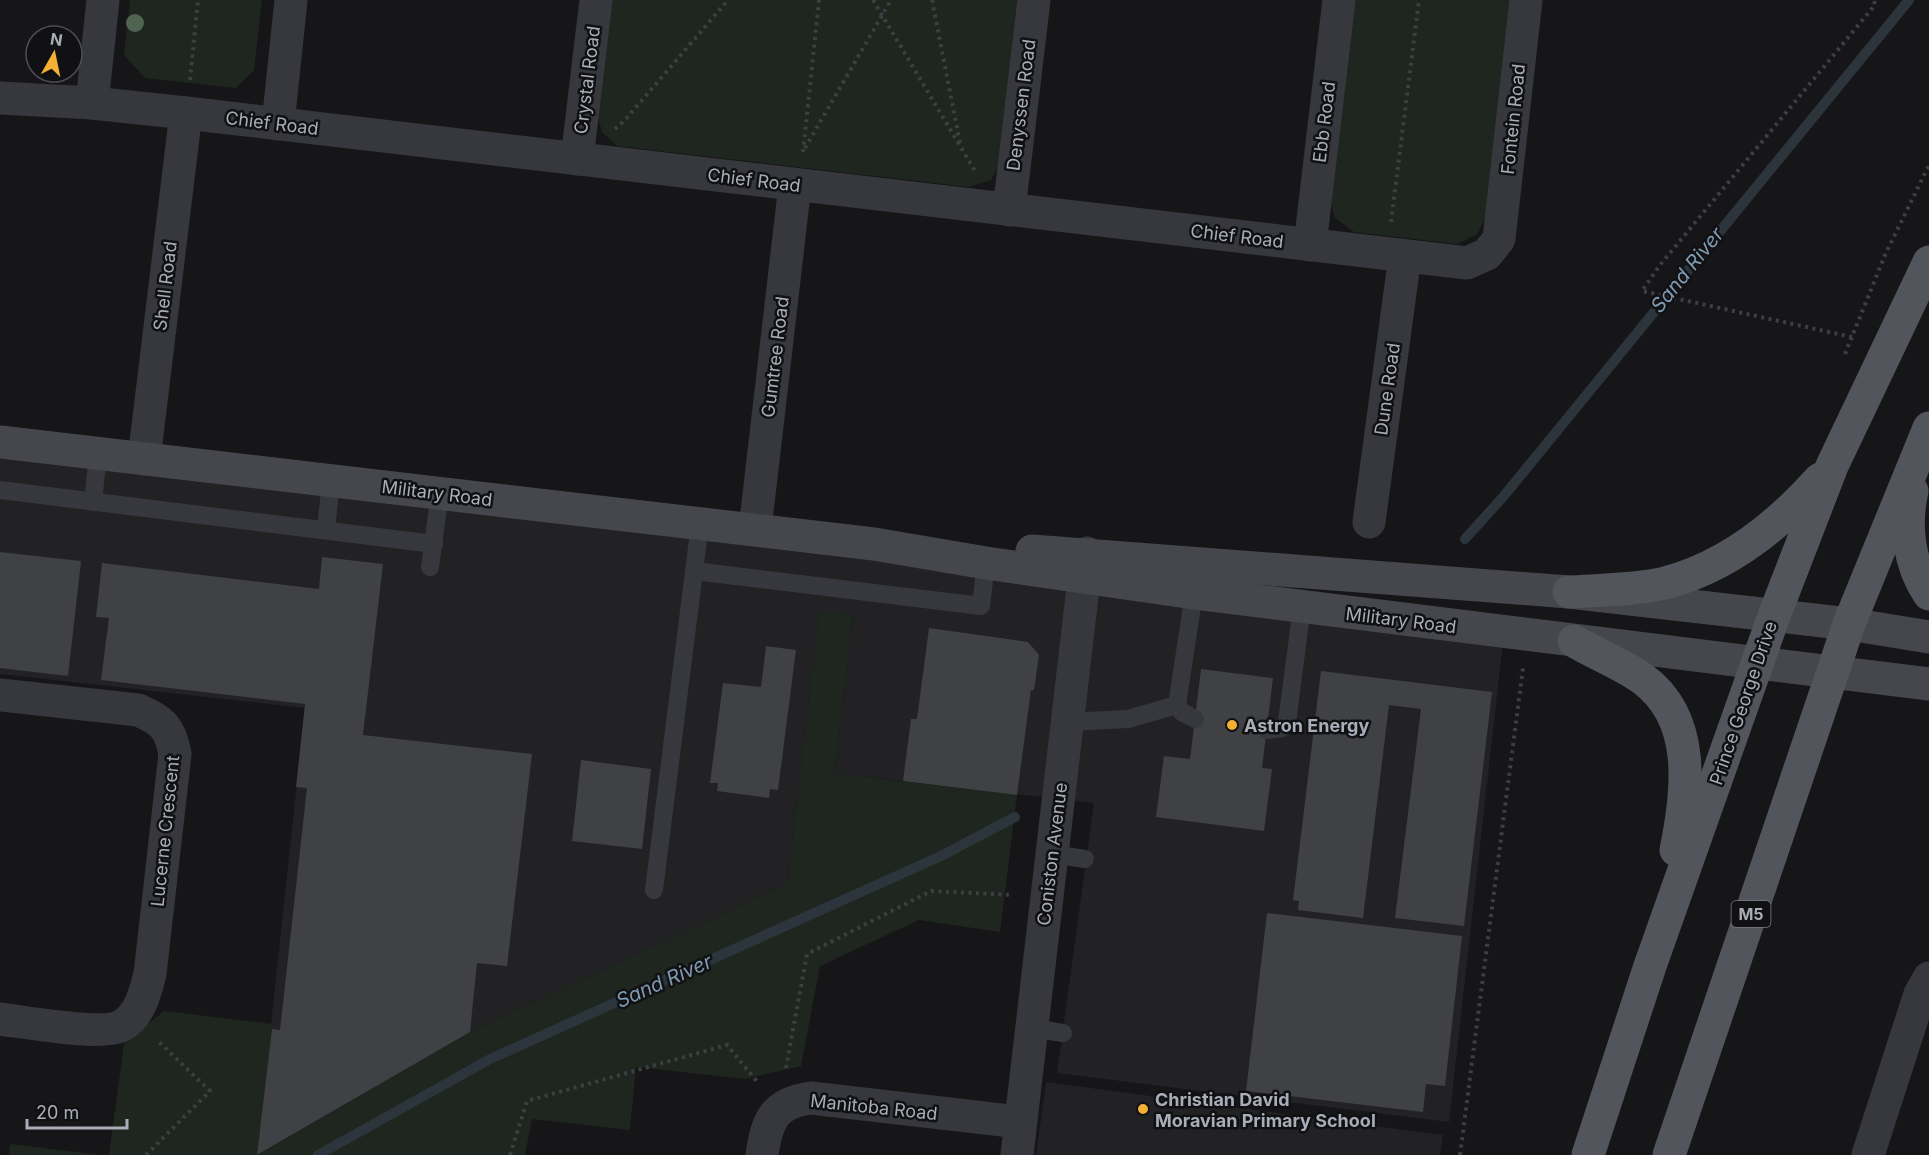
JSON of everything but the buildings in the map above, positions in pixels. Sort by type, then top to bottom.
[{"type":"main road","name":"Prince George Drive","points":[[1588,1155],[1650,966],[1774,616],[1832,466],[1929,262]]},
{"type":"main road","points":[[1926,434],[1911,497],[1909,520],[1914,564],[1929,594]]},
{"type":"main road","name":"M5","points":[[1668,1155],[1834,674],[1849,624],[1926,434]]},
{"type":"main road","name":"Military Road","points":[[0,441],[874,544],[1086,565],[1194,593],[1757,665],[1929,684]]},
{"type":"main road","points":[[1569,592],[1626,589],[1665,583],[1731,556],[1796,506],[1832,466]]},
{"type":"main road","name":"Military Road","points":[[874,544],[986,563],[1086,565],[1569,592],[1849,624],[1929,637]]},
{"type":"main road","points":[[1574,641],[1644,680],[1671,710],[1681,731],[1686,780],[1677,844],[1650,966]]},
{"type":"street","points":[[92,103],[103,0]]},
{"type":"street","points":[[278,124],[291,0]]},
{"type":"street","name":"Crystal Road","points":[[577,159],[596,0]]},
{"type":"street","name":"Denyssen Road","points":[[1009,210],[1034,0]]},
{"type":"street","name":"Ebb Road","points":[[1310,245],[1339,0]]},
{"type":"street","name":"Fontein Road","points":[[1499,239],[1526,0]]},
{"type":"street","name":"Chief Road","points":[[0,98],[92,103],[186,113],[1467,263],[1487,254],[1499,239]]},
{"type":"street","name":"Shell Road","points":[[144,459],[186,113]]},
{"type":"street","name":"Gumtree Road","points":[[755,529],[795,185]]},
{"type":"street","name":"Dune Road","points":[[1370,522],[1405,256]]},
{"type":"street","name":"Coniston Avenue","points":[[1017,1155],[1086,565]]},
{"type":"street","name":"Lucerne Crescent","points":[[0,695],[138,710],[158,718],[172,736],[175,754],[150,974],[144,999],[126,1021]]},
{"type":"street","points":[[1868,1155],[1920,994],[1929,978]]},
{"type":"street","points":[[0,1019],[102,1030],[126,1021]]},
{"type":"street","name":"Manitoba Road","points":[[779,1109],[795,1100],[811,1098],[1020,1122]]},
{"type":"street","points":[[762,1155],[768,1124],[779,1109]]},
{"type":"lane","points":[[93,502],[98,453]]},
{"type":"lane","points":[[326,530],[331,480]]},
{"type":"lane","points":[[0,490],[434,544]]},
{"type":"lane","points":[[430,567],[440,493]]},
{"type":"lane","points":[[654,890],[700,524]]},
{"type":"lane","points":[[694,571],[981,606],[986,563]]},
{"type":"lane","points":[[1194,593],[1177,705],[1182,712],[1195,719]]},
{"type":"lane","points":[[1267,730],[1282,728],[1287,722],[1302,607]]},
{"type":"lane","points":[[1067,722],[1128,719],[1177,705]]},
{"type":"lane","points":[[1052,854],[1085,858]]},
{"type":"lane","points":[[1031,1028],[1063,1033]]},
{"type":"path","points":[[186,113],[198,0]]},
{"type":"path","points":[[577,159],[625,120],[728,0]]},
{"type":"path","points":[[795,185],[803,152],[819,0]]},
{"type":"path","points":[[873,0],[975,171],[1009,210]]},
{"type":"path","points":[[803,152],[891,0]]},
{"type":"path","points":[[932,0],[961,147]]},
{"type":"path","points":[[1405,256],[1389,236],[1419,0]]},
{"type":"path","points":[[1852,338],[1642,291],[1660,265],[1875,5],[1874,0]]},
{"type":"path","points":[[1844,357],[1885,255],[1929,165]]},
{"type":"path","points":[[1460,1155],[1523,668]]},
{"type":"path","points":[[779,1109],[807,954],[931,891],[1047,897]]},
{"type":"path","points":[[126,1021],[210,1091],[146,1155]]},
{"type":"path","points":[[510,1155],[527,1101],[727,1045],[779,1109]]},
{"type":"shaded area","points":[[130,0],[262,0],[254,70],[236,88],[145,78],[124,55]]},
{"type":"shaded area","points":[[609,0],[1019,0],[1001,162],[991,180],[969,187],[617,146],[602,132],[596,110]]},
{"type":"shaded area","points":[[1351,0],[1512,0],[1487,215],[1477,234],[1457,244],[1354,232],[1334,217],[1329,188]]},
{"type":"shaded area","points":[[0,442],[1504,633],[1449,1122],[1057,1073],[1094,803],[835,773],[853,615],[819,611],[787,884],[470,1032],[257,1155],[305,708],[0,674]]},
{"type":"shaded area","points":[[819,610],[853,615],[835,773],[1017,795],[1000,932],[919,920],[820,966],[801,1066],[745,1079],[636,1067],[630,1130],[532,1119],[525,1155],[258,1155],[470,1032],[787,884]]},
{"type":"shaded area","points":[[164,1011],[273,1024],[258,1155],[109,1155],[124,1043]]},
{"type":"shaded area","name":"Christian David Moravian Primary School","points":[[1046,1082],[1443,1135],[1440,1155],[1036,1155]]},
{"type":"shaded area","points":[[10,1144],[101,1155],[9,1155]]},
{"type":"waterway","name":"Sand River","points":[[1465,539],[1503,497],[1909,0]]},
{"type":"waterway","name":"Sand River","points":[[318,1155],[490,1059],[941,856],[1015,817]]},
{"type":"place","name":"Astron Energy","points":[[1232,725]]},
{"type":"place","name":"Christian David Moravian Primary School","points":[[1143,1109]]}]
